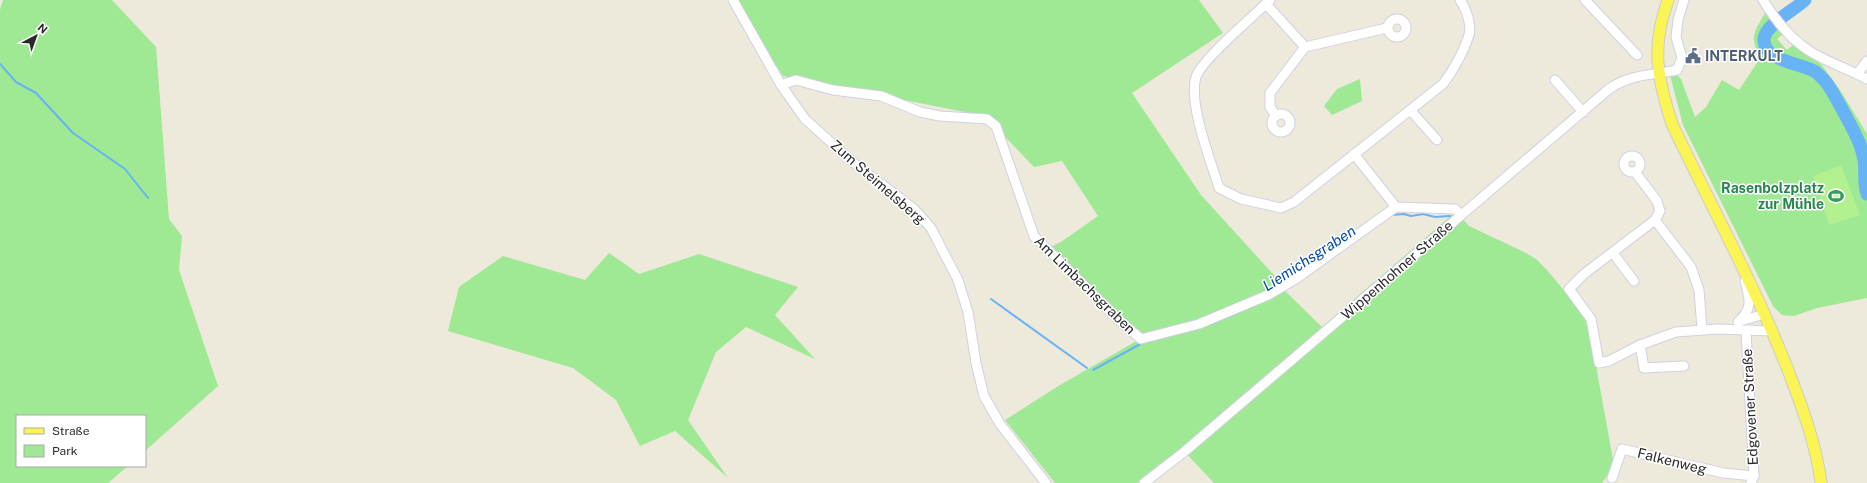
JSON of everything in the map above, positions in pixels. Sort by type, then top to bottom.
[{"type":"main road","points":[[1668,0],[1659,28],[1657,57],[1661,87],[1672,124],[1765,314],[1807,420],[1819,466],[1821,483]]},
{"type":"street","name":"Zum Steimelsberg","points":[[733,0],[781,85],[805,119],[854,163],[914,209],[930,228],[958,280],[968,312],[976,363],[984,396],[1000,424],[1046,483]]},
{"type":"street","points":[[1305,48],[1268,2],[1207,61],[1196,77],[1195,106],[1219,188],[1241,199],[1281,208],[1294,202],[1443,84],[1451,73],[1470,34],[1466,8],[1460,0]]},
{"type":"street","points":[[1585,0],[1637,55]]},
{"type":"street","name":"Wippenhohner Straße","points":[[1144,483],[1184,452],[1461,215],[1616,85],[1631,78],[1677,70],[1681,62],[1681,54],[1676,37],[1678,20],[1684,0]]},
{"type":"street","points":[[1763,0],[1781,26],[1795,41],[1812,53],[1867,79]]},
{"type":"street","points":[[1276,116],[1270,107],[1270,93],[1305,48],[1388,28]]},
{"type":"street","points":[[1857,74],[1867,61]]},
{"type":"street","name":"Am Limbachsgraben","points":[[781,85],[796,80],[833,90],[881,96],[920,112],[940,116],[987,119],[996,126],[1034,236],[1120,321],[1141,339],[1199,324],[1268,295],[1297,278],[1396,207]]},
{"type":"street","points":[[1555,80],[1583,112]]},
{"type":"street","points":[[1410,110],[1437,140]]},
{"type":"street","points":[[1354,154],[1396,207],[1455,209],[1461,215]]},
{"type":"street","points":[[1635,172],[1657,201],[1660,212],[1655,220],[1584,274],[1569,289],[1591,319],[1599,363],[1608,361],[1640,345],[1676,332],[1702,329],[1772,331]]},
{"type":"street","points":[[1655,220],[1691,267],[1699,290],[1702,329]]},
{"type":"street","points":[[1613,253],[1634,281]]},
{"type":"street","points":[[1736,253],[1749,294],[1749,309],[1746,315],[1738,322]]},
{"type":"street","points":[[1718,329],[1765,314]]},
{"type":"street","name":"Edgovener Straße","points":[[1746,331],[1753,480]]},
{"type":"street","points":[[1640,345],[1644,368],[1684,366]]},
{"type":"street","name":"Falkenweg","points":[[1612,478],[1622,449],[1753,480]]},
{"type":"green space","points":[[3,0],[112,0],[156,47],[169,219],[182,236],[179,270],[218,386],[146,450],[146,415],[16,415],[16,467],[127,467],[108,483],[0,483],[0,10]]},
{"type":"green space","points":[[737,0],[1199,0],[1223,33],[1132,93],[1201,195],[1283,285],[1283,289],[1322,327],[1453,214],[1462,218],[1469,226],[1536,259],[1590,322],[1598,377],[1614,465],[1602,483],[1214,483],[1183,450],[1137,483],[1055,483],[1005,420],[1060,385],[1140,339],[1048,248],[1061,242],[1098,216],[1062,161],[1034,167],[985,116],[783,76],[755,34]]},
{"type":"green space","points":[[1765,13],[1783,34],[1777,39],[1787,50],[1793,45],[1821,64],[1840,90],[1867,134],[1867,298],[1817,308],[1794,316],[1782,315],[1773,306],[1683,125],[1670,75],[1677,75],[1681,79],[1695,117],[1706,107],[1722,80],[1739,90],[1761,57],[1755,45],[1754,35]]},
{"type":"green space","points":[[1360,79],[1362,101],[1332,115],[1324,106],[1337,89]]},
{"type":"green space","name":"Rasenbolzplatz zur Mühle","points":[[1841,165],[1860,215],[1829,225],[1813,176]]},
{"type":"green space","points":[[609,253],[639,274],[699,254],[798,287],[775,315],[815,359],[746,327],[716,352],[688,420],[728,478],[675,431],[640,446],[616,400],[573,368],[448,331],[459,287],[503,256],[585,280]]},
{"type":"waterway","points":[[1805,0],[1773,24],[1768,30],[1764,41],[1766,48],[1770,53],[1777,57],[1808,68],[1818,74],[1825,81],[1849,122],[1861,147],[1864,160],[1865,186],[1867,194]]},
{"type":"waterway","points":[[0,64],[16,82],[36,93],[73,133],[125,169],[148,198]]},
{"type":"waterway","name":"Liemichsgraben","points":[[1391,215],[1404,214],[1411,216],[1423,214],[1435,217],[1450,216]]},
{"type":"waterway","name":"Liemichsgraben","points":[[991,299],[1087,368]]},
{"type":"waterway","name":"Liemichsgraben","points":[[1210,324],[1241,311]]},
{"type":"waterway","name":"Liemichsgraben","points":[[1093,370],[1144,342]]},
{"type":"place","name":"INTERKULT","points":[[1693,56]]},
{"type":"place","name":"Rasenbolzplatz zur Mühle","points":[[1836,196]]}]
